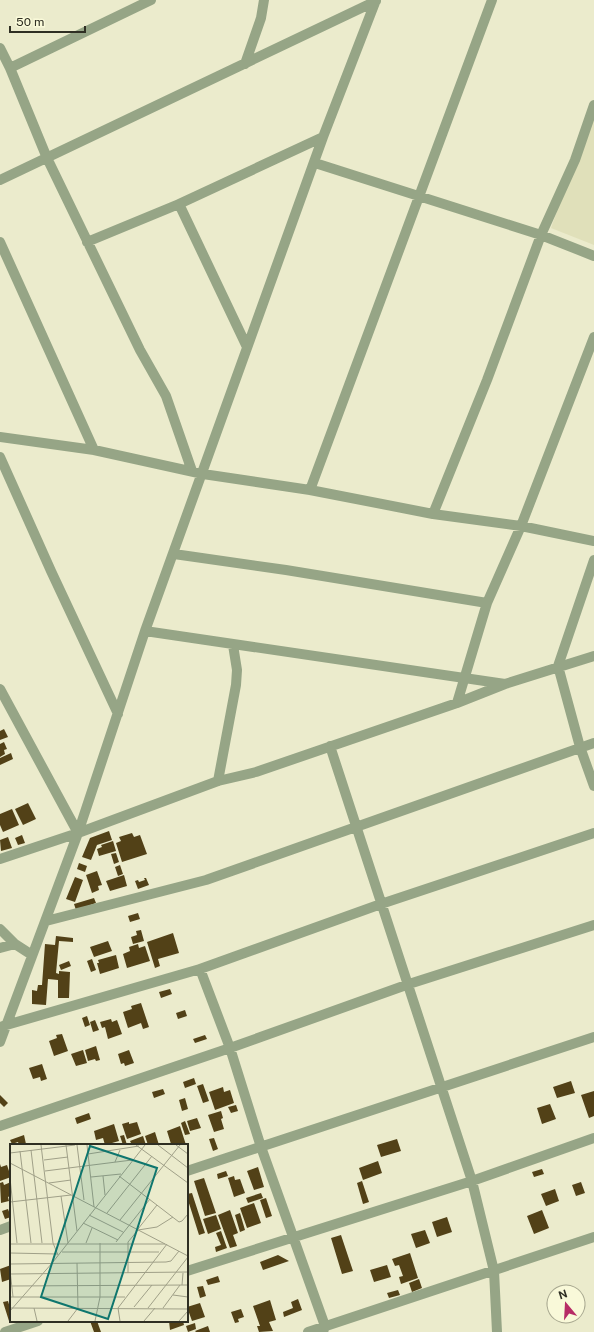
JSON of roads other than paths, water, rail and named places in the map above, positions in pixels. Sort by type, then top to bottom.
[{"type":"street","points":[[10,68],[151,0]]},
{"type":"street","points":[[244,64],[261,18],[264,0]]},
{"type":"street","points":[[0,180],[376,0]]},
{"type":"street","points":[[0,1042],[4,1026],[46,921],[78,833],[145,631],[203,474],[323,137],[376,0]]},
{"type":"street","points":[[310,490],[492,0]]},
{"type":"street","points":[[0,48],[10,68],[47,158],[87,242],[140,350],[166,396],[192,472]]},
{"type":"street","points":[[433,514],[487,380],[541,235],[575,160],[594,105]]},
{"type":"street","points":[[87,242],[179,204],[323,137]]},
{"type":"street","points":[[315,163],[541,235],[594,256]]},
{"type":"street","points":[[179,204],[247,348]]},
{"type":"street","points":[[0,242],[94,450]]},
{"type":"street","points":[[457,703],[487,604],[521,526],[594,337]]},
{"type":"street","points":[[0,437],[94,450],[203,474],[310,490],[433,514],[521,526],[594,540]]},
{"type":"street","points":[[0,457],[51,571],[118,714]]},
{"type":"street","points":[[174,554],[286,570],[487,604]]},
{"type":"street","points":[[594,560],[558,666],[580,748],[594,786]]},
{"type":"street","points":[[145,631],[506,684]]},
{"type":"street","points":[[218,781],[236,686],[237,670],[233,644]]},
{"type":"street","points":[[0,859],[78,833],[218,781],[256,772],[457,703],[558,666],[594,656]]},
{"type":"street","points":[[0,689],[78,833]]},
{"type":"street","points":[[46,921],[206,880],[357,828],[594,743]]},
{"type":"street","points":[[330,746],[472,1181],[494,1271],[497,1332]]},
{"type":"street","points":[[4,1026],[200,969],[381,904],[594,833]]},
{"type":"street","points":[[0,1126],[230,1048],[408,984],[594,926]]},
{"type":"street","points":[[0,929],[15,944],[32,955]]},
{"type":"street","points":[[0,948],[15,944]]},
{"type":"street","points":[[200,969],[230,1048],[261,1148],[293,1236],[324,1329]]},
{"type":"street","points":[[188,1171],[261,1148],[594,1037]]},
{"type":"street","points":[[188,1271],[293,1236],[472,1181],[594,1138]]},
{"type":"street","points":[[0,1230],[10,1226]]},
{"type":"street","points":[[308,1332],[324,1329],[594,1237]]},
{"type":"street","points":[[4,1332],[35,1322]]}]
